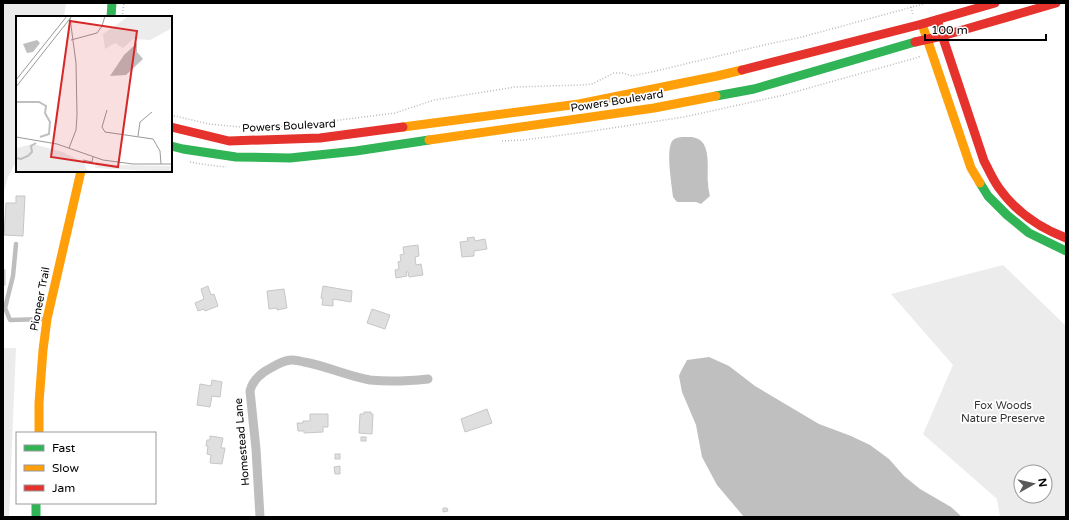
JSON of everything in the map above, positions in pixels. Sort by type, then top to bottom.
[{"type":"main road","points":[[111,16],[112,3]]},
{"type":"main road","name":"Powers Boulevard","points":[[172,127],[229,141],[320,138],[579,104],[717,76],[922,24],[995,3]]},
{"type":"main road","name":"Powers Boulevard","points":[[172,146],[236,157],[290,158],[372,148],[654,108],[754,89],[1056,3]]},
{"type":"main road","points":[[937,20],[984,161],[1000,191],[1012,204],[1041,227],[1066,238]]},
{"type":"main road","points":[[922,24],[926,40],[972,168],[988,196],[1007,215],[1029,233],[1066,252]]},
{"type":"main road","name":"Pioneer Trail","points":[[38,432],[40,388],[47,319],[81,172]]},
{"type":"main road","points":[[36,504],[36,517]]},
{"type":"street","name":"Homestead Lane","points":[[260,517],[256,449],[250,391],[251,384],[260,375],[269,368],[282,362],[292,360],[314,364],[370,380],[405,382],[428,379]]},
{"type":"lane","points":[[16,244],[14,276],[5,308],[10,320],[47,319]]},
{"type":"path","points":[[122,16],[124,3]]},
{"type":"path","points":[[172,115],[209,124],[251,128],[292,126],[395,113],[434,100],[515,87],[574,86],[592,84],[614,73],[623,73],[632,76],[656,71],[802,37],[927,3]]},
{"type":"green space","points":[[3,3],[66,3],[64,16],[16,16],[16,162],[8,177],[3,194]]},
{"type":"green space","name":"Fox Woods Nature Preserve","points":[[1003,265],[1066,326],[1066,517],[1000,517],[997,499],[923,434],[953,365],[891,294]]},
{"type":"green space","points":[[3,348],[16,348],[9,517],[3,517]]},
{"type":"shaded area","points":[[682,137],[692,137],[703,143],[707,152],[708,185],[710,196],[701,204],[696,202],[677,202],[673,197],[670,176],[669,151],[673,140]]},
{"type":"shaded area","points":[[709,357],[729,366],[755,386],[819,424],[870,445],[889,459],[904,476],[920,489],[951,507],[962,517],[744,517],[717,485],[702,457],[696,425],[682,392],[679,376],[687,360]]},
{"type":"building","points":[[16,196],[25,196],[23,236],[4,235],[6,203],[16,203]]},
{"type":"building","points":[[474,237],[475,241],[485,239],[487,249],[474,251],[474,256],[462,257],[460,242],[468,241],[467,238]]},
{"type":"building","points":[[418,245],[419,256],[415,257],[416,265],[421,264],[423,275],[409,277],[408,272],[406,272],[407,276],[396,278],[395,270],[399,269],[398,262],[401,261],[400,255],[404,254],[403,247]]},
{"type":"building","points":[[3,270],[5,270],[5,285],[3,285]]},
{"type":"building","points":[[208,286],[211,295],[214,294],[218,306],[205,311],[204,309],[198,311],[195,303],[204,299],[201,289]]},
{"type":"building","points":[[323,286],[352,291],[351,302],[333,299],[333,306],[322,305],[323,299],[321,298]]},
{"type":"building","points":[[284,289],[287,308],[277,310],[277,308],[269,309],[267,291]]},
{"type":"building","points":[[372,309],[390,315],[385,329],[367,323]]},
{"type":"building","points":[[212,380],[222,382],[220,397],[212,396],[210,407],[197,405],[200,384],[211,386]]},
{"type":"building","points":[[487,409],[492,423],[465,432],[461,419]]},
{"type":"building","points":[[364,412],[371,412],[371,414],[373,414],[372,434],[359,433],[360,414],[364,414]]},
{"type":"building","points":[[310,414],[328,414],[328,427],[323,427],[323,432],[304,433],[304,431],[298,431],[297,423],[310,421]]},
{"type":"building","points":[[210,436],[223,438],[221,448],[225,448],[222,464],[210,463],[211,455],[207,454],[208,446],[206,446],[207,440],[210,440]]},
{"type":"building","points":[[361,437],[366,437],[366,441],[361,441]]},
{"type":"building","points":[[335,454],[340,454],[340,459],[335,459]]},
{"type":"building","points":[[340,466],[340,474],[335,474],[334,467]]},
{"type":"building","points":[[443,508],[447,508],[448,511],[443,512]]},
{"type":"traffic: fast","points":[[111,16],[112,3]]},
{"type":"traffic: fast","points":[[716,96],[754,89],[915,42]]},
{"type":"traffic: fast","points":[[172,146],[236,157],[290,158],[356,151],[429,140]]},
{"type":"traffic: fast","points":[[980,183],[988,196],[1007,215],[1029,233],[1066,251]]},
{"type":"traffic: fast","points":[[36,504],[36,517]]},
{"type":"traffic: slow","points":[[922,24],[971,168],[980,183]]},
{"type":"traffic: slow","points":[[403,127],[579,104],[742,70]]},
{"type":"traffic: slow","points":[[429,140],[654,108],[716,96]]},
{"type":"traffic: slow","points":[[39,432],[39,403],[47,319],[81,172]]},
{"type":"traffic: jam","points":[[742,70],[922,24],[995,3]]},
{"type":"traffic: jam","points":[[915,42],[942,36],[1056,3]]},
{"type":"traffic: jam","points":[[937,20],[984,161],[995,182],[1006,197],[1021,212],[1038,224],[1066,238]]},
{"type":"traffic: jam","points":[[172,127],[229,141],[320,138],[403,127]]}]
